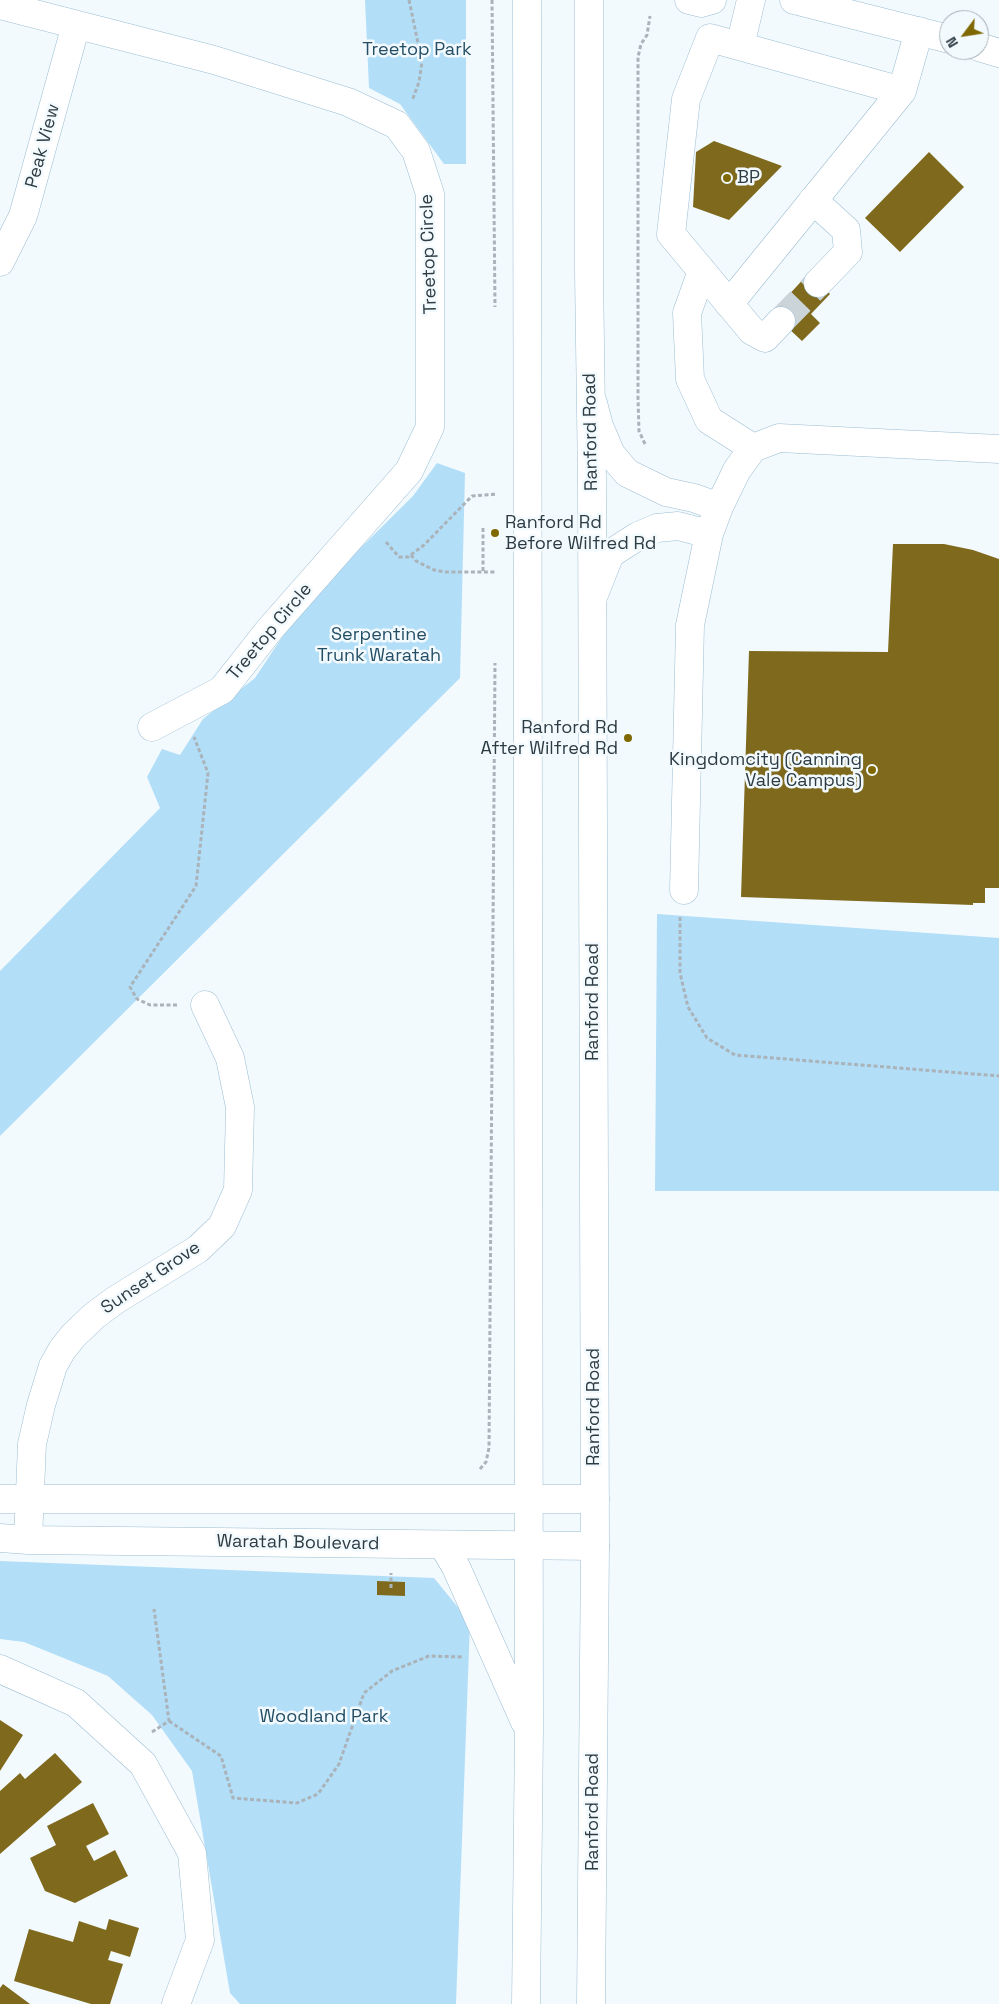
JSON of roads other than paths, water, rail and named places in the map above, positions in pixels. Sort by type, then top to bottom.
[{"type":"main road","points":[[526,2004],[529,1730],[527,0]]},
{"type":"main road","name":"Ranford Road","points":[[589,0],[593,598],[595,1499],[592,2004]]},
{"type":"main road","points":[[689,0],[701,3],[712,0]]},
{"type":"main road","points":[[740,46],[751,0]]},
{"type":"main road","points":[[794,0],[939,36]]},
{"type":"main road","name":"Treetop Circle","points":[[0,5],[214,60],[348,102],[397,125],[416,151],[430,194],[430,427],[409,471],[270,629],[222,690],[152,727]]},
{"type":"main road","name":"Peak View","points":[[0,262],[23,216],[76,25]]},
{"type":"main road","points":[[729,304],[902,91],[919,31]]},
{"type":"main road","points":[[781,321],[765,338],[752,331],[671,234],[686,99],[710,38],[902,91]]},
{"type":"main road","points":[[813,200],[846,230],[848,252],[818,282]]},
{"type":"main road","points":[[702,271],[687,314],[690,379],[709,420],[753,448]]},
{"type":"main road","points":[[591,395],[599,426],[611,454],[627,473],[666,492],[694,498],[719,507]]},
{"type":"main road","points":[[684,890],[690,625],[709,534],[719,507],[738,470],[753,448],[779,438],[999,449]]},
{"type":"main road","points":[[593,598],[610,554],[638,536],[657,528],[678,526],[709,534]]},
{"type":"main road","name":"Sunset Grove","points":[[28,1540],[32,1444],[53,1366],[62,1350],[73,1336],[94,1316],[114,1301],[198,1249],[222,1226],[238,1190],[240,1107],[230,1058],[205,1005]]},
{"type":"main road","points":[[0,1498],[29,1500],[595,1499]]},
{"type":"main road","name":"Waratah Boulevard","points":[[0,1538],[28,1540],[595,1546]]},
{"type":"main road","points":[[443,1545],[456,1567],[529,1730]]},
{"type":"main road","points":[[0,1669],[76,1704],[143,1764],[192,1853],[200,1940],[176,2004]]},
{"type":"tunnel","points":[[781,321],[818,283]]},
{"type":"place","name":"BP","points":[[727,178]]},
{"type":"place","name":"Ranford Rd Before Wilfred Rd","points":[[495,533]]},
{"type":"place","name":"Ranford Rd After Wilfred Rd","points":[[628,738]]},
{"type":"place","name":"Kingdomcity (Canning Vale Campus)","points":[[872,770]]},
{"type":"park label","name":"Treetop Park","points":[[417,50]]},
{"type":"park label","name":"Serpentine Trunk Waratah","points":[[379,645]]},
{"type":"park label","name":"Woodland Park","points":[[324,1717]]}]
